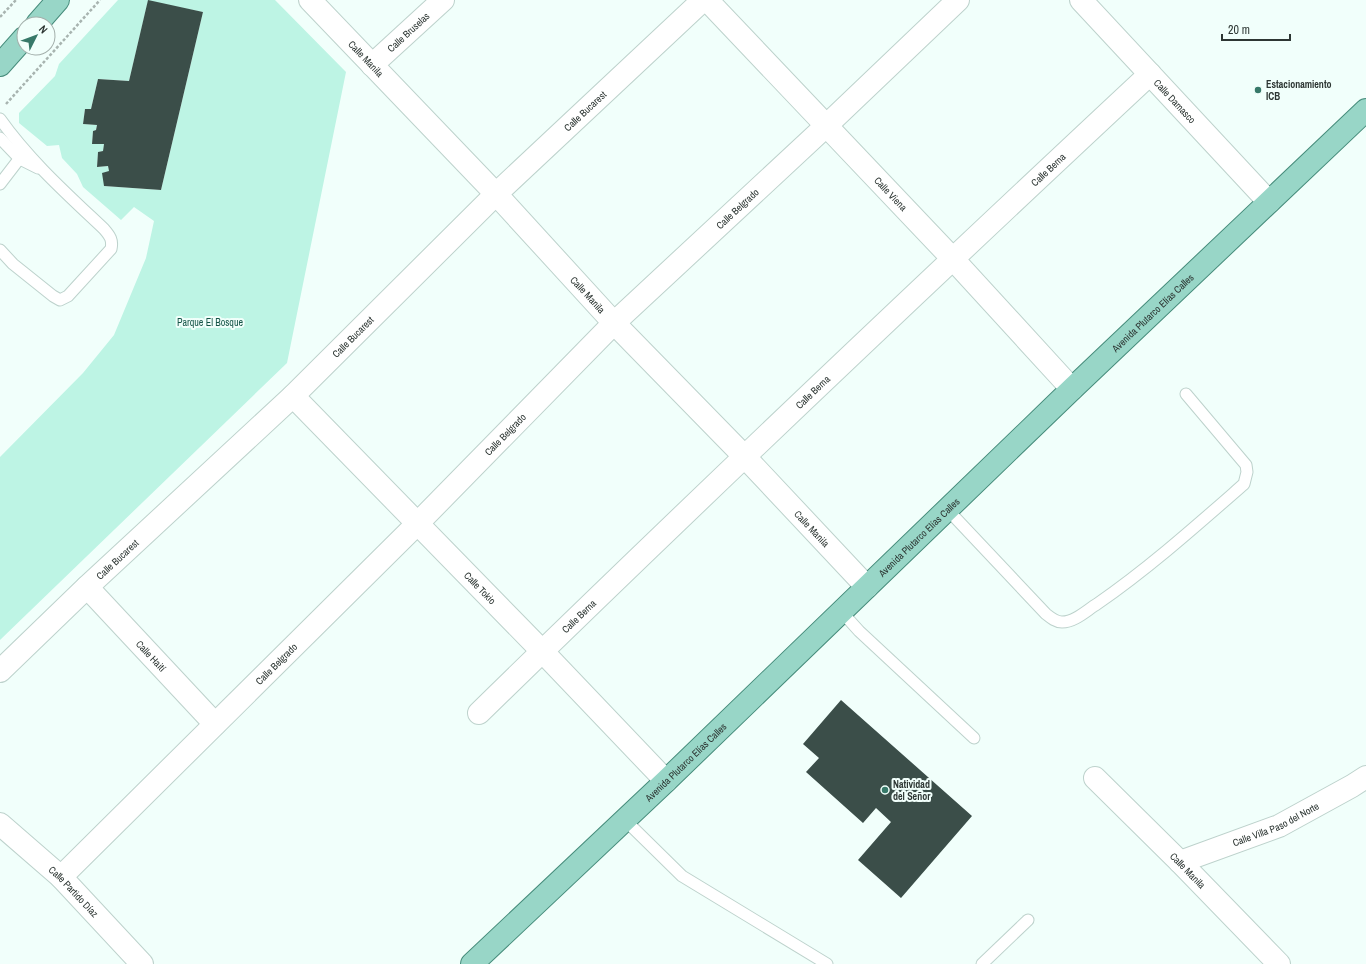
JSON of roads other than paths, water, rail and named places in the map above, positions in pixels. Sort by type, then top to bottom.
[{"type":"main road","points":[[44,16],[58,0]]},
{"type":"main road","points":[[0,65],[16,47]]},
{"type":"main road","name":"Avenida Plutarco Elías Calles","points":[[472,964],[666,781],[1072,389],[1366,110]]},
{"type":"street","name":"Calle Manila","points":[[310,0],[496,194],[614,324],[744,456],[867,587]]},
{"type":"street","name":"Calle Bruselas","points":[[372,65],[444,0]]},
{"type":"street","name":"Calle Bucarest","points":[[0,672],[87,587],[293,396],[496,194],[703,0]]},
{"type":"street","name":"Calle Viena","points":[[707,0],[952,258],[1072,389]]},
{"type":"street","name":"Calle Belgrado","points":[[61,877],[418,524],[614,324],[958,0]]},
{"type":"street","name":"Calle Damasco","points":[[1081,0],[1269,202]]},
{"type":"street","name":"Calle Berna","points":[[479,713],[744,456],[952,258],[1150,74]]},
{"type":"street","name":"Calle Tokio","points":[[293,396],[542,651],[666,781]]},
{"type":"street","name":"Calle Haití","points":[[87,587],[215,724]]},
{"type":"street","name":"Calle Villa Paso del Norte","points":[[1180,862],[1279,826],[1366,777]]},
{"type":"street","name":"Calle Manila","points":[[1095,778],[1180,862],[1279,964]]},
{"type":"street","name":"Calle Partido Díaz","points":[[0,824],[61,877],[142,964]]},
{"type":"lane","points":[[0,119],[23,155]]},
{"type":"lane","points":[[0,138],[42,170],[110,236],[112,242],[111,249],[68,296],[60,300],[19,268],[0,250]]},
{"type":"lane","points":[[0,184],[23,155]]},
{"type":"lane","points":[[947,509],[1046,614],[1054,620],[1062,622],[1072,620],[1122,587],[1169,550],[1244,484],[1247,472],[1246,465],[1186,394]]},
{"type":"lane","points":[[841,611],[859,631],[974,738]]},
{"type":"lane","points":[[624,819],[682,876],[827,964]]},
{"type":"lane","points":[[982,964],[1028,920]]},
{"type":"place","name":"Estacionamiento ICB","points":[[1258,90]]},
{"type":"place","name":"Natividad del Señor","points":[[885,790]]},
{"type":"park label","name":"Parque El Bosque","points":[[210,322]]}]
